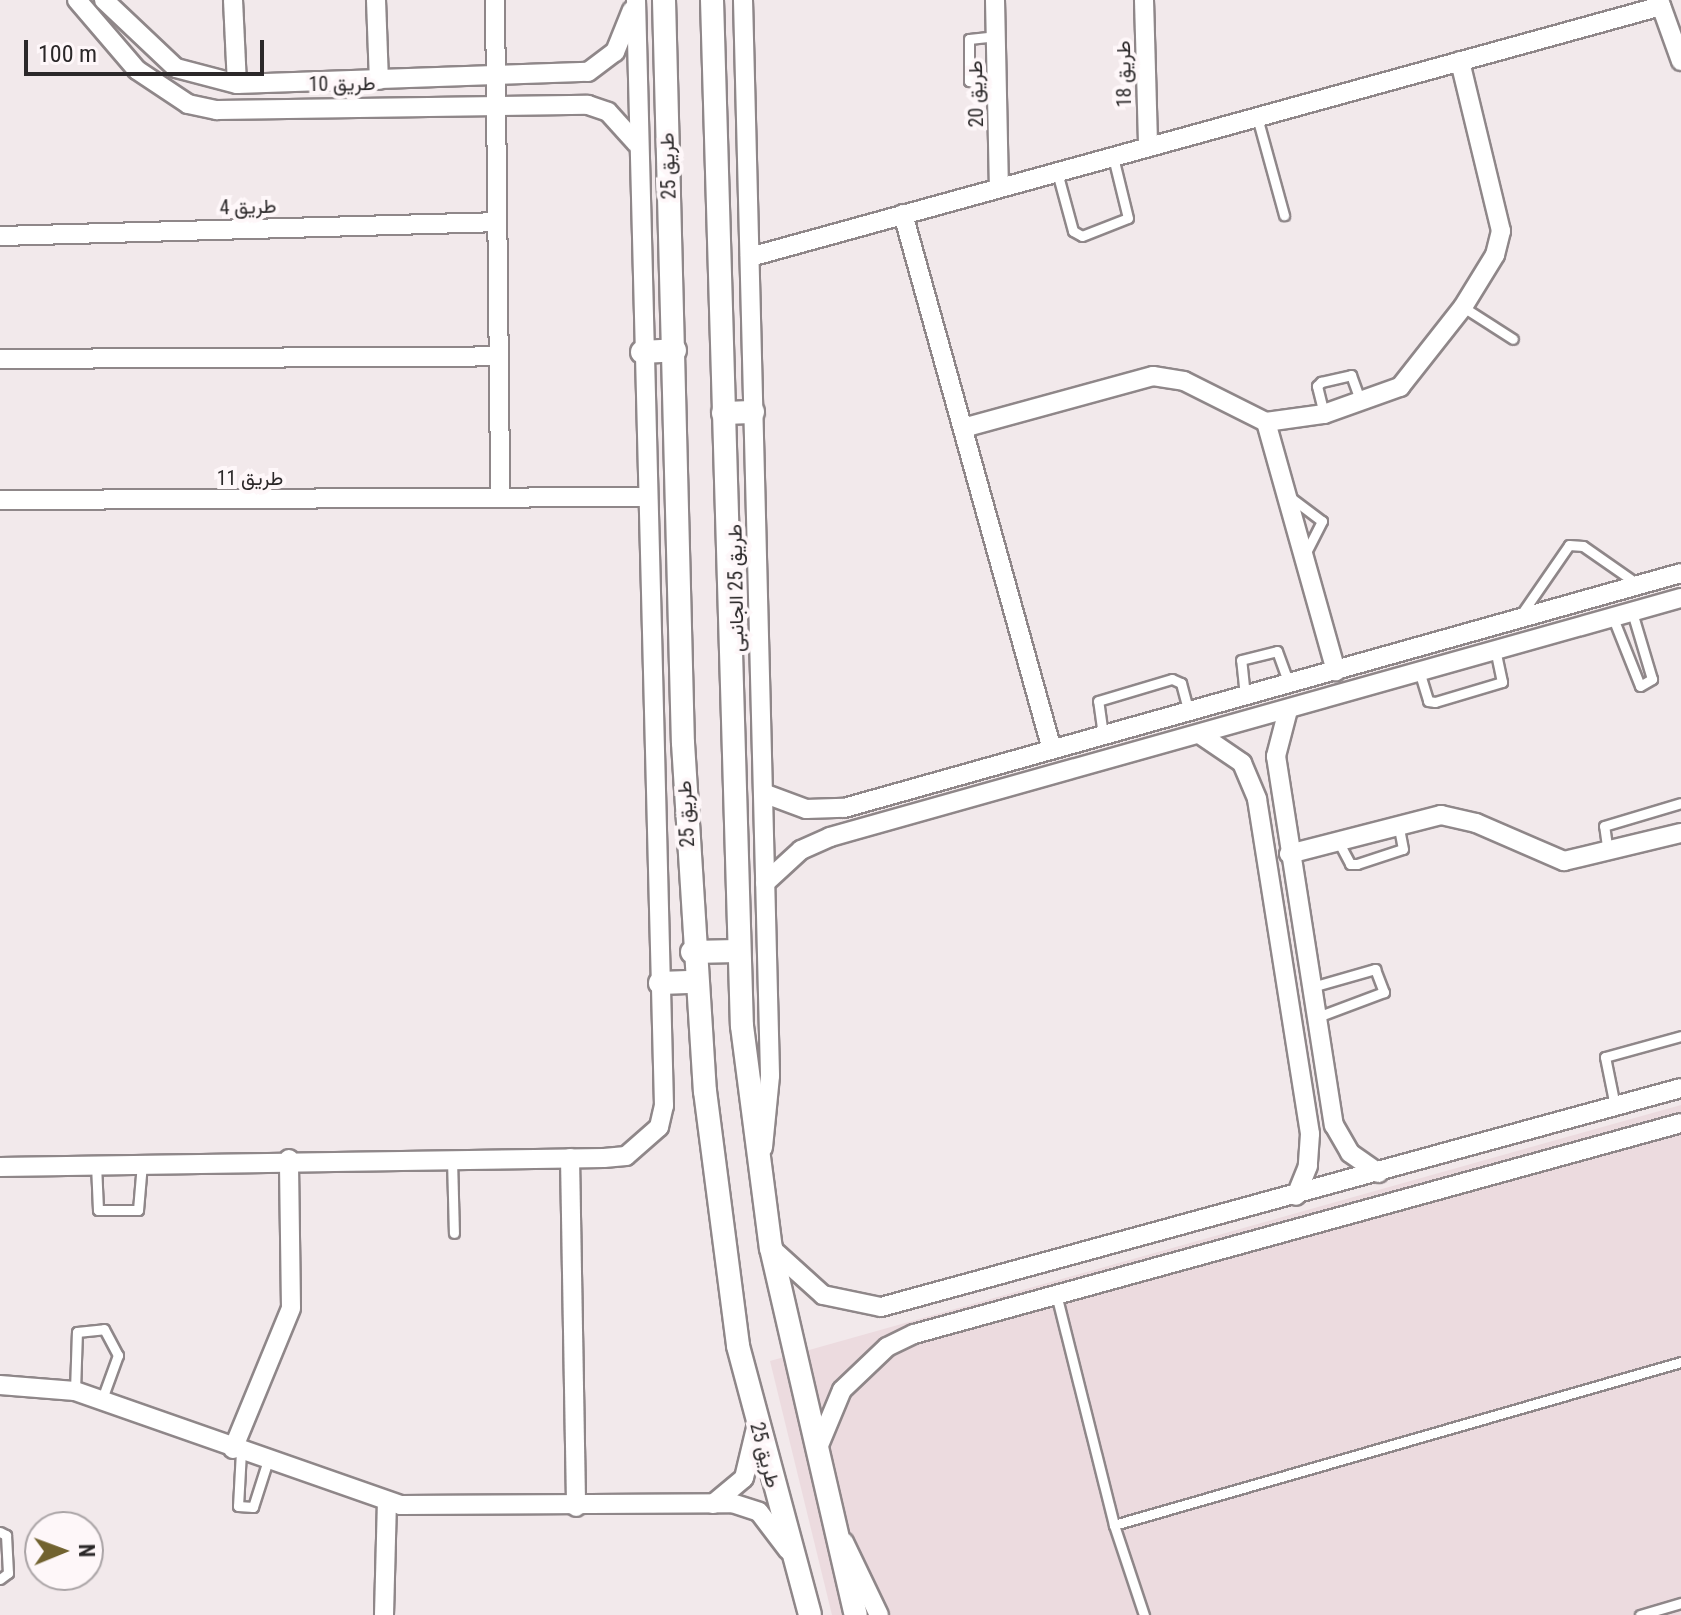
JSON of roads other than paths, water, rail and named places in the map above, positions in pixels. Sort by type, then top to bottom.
[{"type":"street","name":"طريق 10","points":[[77,0],[162,91],[217,110],[588,105],[608,112],[636,143]]},
{"type":"street","name":"طريق 10","points":[[104,0],[176,68],[228,83],[571,75],[603,64],[615,52],[636,0]]},
{"type":"street","points":[[217,110],[228,83],[233,0]]},
{"type":"street","points":[[376,0],[379,80]]},
{"type":"street","points":[[495,0],[500,498]]},
{"type":"street","points":[[0,1167],[289,1159],[626,1156],[659,1127],[664,1106],[636,143],[636,0]]},
{"type":"street","name":"طريق 25","points":[[664,0],[692,952],[727,1282],[756,1422],[810,1615]]},
{"type":"street","points":[[712,0],[737,951],[759,1174],[771,1248],[815,1456],[856,1615]]},
{"type":"street","name":"طريق 25 الجانبى","points":[[743,0],[770,1076],[759,1174]]},
{"type":"street","name":"طريق 20","points":[[995,0],[999,188]]},
{"type":"street","name":"طريق 18","points":[[1144,0],[1148,147]]},
{"type":"street","points":[[750,257],[1660,3],[1681,61]]},
{"type":"street","points":[[963,428],[1153,376],[1184,381],[1266,422],[1324,414],[1361,403],[1417,373],[1495,255],[1501,217],[1460,61]]},
{"type":"street","points":[[903,214],[1052,750]]},
{"type":"street","name":"طريق 4","points":[[0,236],[497,222]]},
{"type":"street","points":[[642,352],[675,350]]},
{"type":"street","points":[[0,359],[498,356]]},
{"type":"street","points":[[723,413],[753,412]]},
{"type":"street","points":[[1266,422],[1336,671]]},
{"type":"street","name":"طريق 11","points":[[0,500],[646,497]]},
{"type":"street","points":[[763,793],[806,809],[844,808],[1681,573]]},
{"type":"street","points":[[765,883],[801,850],[830,837],[1496,653],[1681,598]]},
{"type":"street","points":[[1288,710],[1276,756],[1309,988],[1340,1140],[1379,1173]]},
{"type":"street","points":[[1201,735],[1242,763],[1257,799],[1310,1134],[1308,1166],[1296,1196]]},
{"type":"street","points":[[1289,854],[1398,824],[1452,815],[1556,859],[1608,853],[1681,833]]},
{"type":"street","points":[[692,952],[737,951]]},
{"type":"street","points":[[660,983],[695,982]]},
{"type":"street","points":[[771,1248],[823,1295],[881,1307],[1296,1196],[1681,1088]]},
{"type":"street","points":[[815,1456],[842,1390],[887,1347],[1056,1294],[1492,1173],[1679,1126]]},
{"type":"street","points":[[1484,1143],[1492,1173]]},
{"type":"street","points":[[570,1158],[576,1507]]},
{"type":"street","points":[[237,1450],[291,1308],[289,1159]]},
{"type":"street","points":[[0,1385],[75,1391],[102,1399],[237,1450],[387,1501],[576,1507],[713,1504],[759,1512],[792,1557]]},
{"type":"street","points":[[713,1504],[744,1478],[752,1461],[756,1422]]},
{"type":"street","points":[[384,1615],[387,1501]]},
{"type":"street","points":[[831,1520],[879,1615]]},
{"type":"lane","points":[[997,36],[969,39],[969,81],[998,86]]},
{"type":"lane","points":[[1257,117],[1284,215]]},
{"type":"lane","points":[[1057,172],[1073,231],[1082,236],[1128,218],[1113,157]]},
{"type":"lane","points":[[1463,307],[1513,339]]},
{"type":"lane","points":[[1324,414],[1317,386],[1321,382],[1351,375],[1361,403]]},
{"type":"lane","points":[[1287,496],[1322,521],[1304,556]]},
{"type":"lane","points":[[1518,619],[1569,545],[1583,546],[1639,585]]},
{"type":"lane","points":[[1613,618],[1640,686],[1652,679],[1632,612]]},
{"type":"lane","points":[[1245,696],[1237,665],[1252,657],[1280,652],[1289,684]]},
{"type":"lane","points":[[1420,674],[1428,701],[1437,702],[1502,682],[1496,653]]},
{"type":"lane","points":[[1103,736],[1096,705],[1113,696],[1177,680],[1189,712]]},
{"type":"lane","points":[[1608,853],[1602,830],[1608,823],[1681,803]]},
{"type":"lane","points":[[1338,841],[1350,864],[1357,864],[1403,849],[1398,824]]},
{"type":"lane","points":[[1309,988],[1375,969],[1384,992],[1381,998],[1315,1018]]},
{"type":"lane","points":[[1615,1106],[1605,1057],[1681,1036]]},
{"type":"lane","points":[[452,1159],[454,1233]]},
{"type":"lane","points":[[96,1164],[102,1211],[143,1208],[142,1163]]},
{"type":"lane","points":[[1056,1294],[1114,1525],[1144,1615]]},
{"type":"lane","points":[[75,1391],[77,1332],[104,1329],[118,1355],[102,1399]]},
{"type":"lane","points":[[1114,1525],[1681,1362]]},
{"type":"lane","points":[[237,1450],[238,1506],[253,1507],[268,1460]]},
{"type":"lane","points":[[0,1532],[6,1535],[8,1573],[0,1579]]},
{"type":"lane","points":[[1640,1615],[1681,1603]]}]
